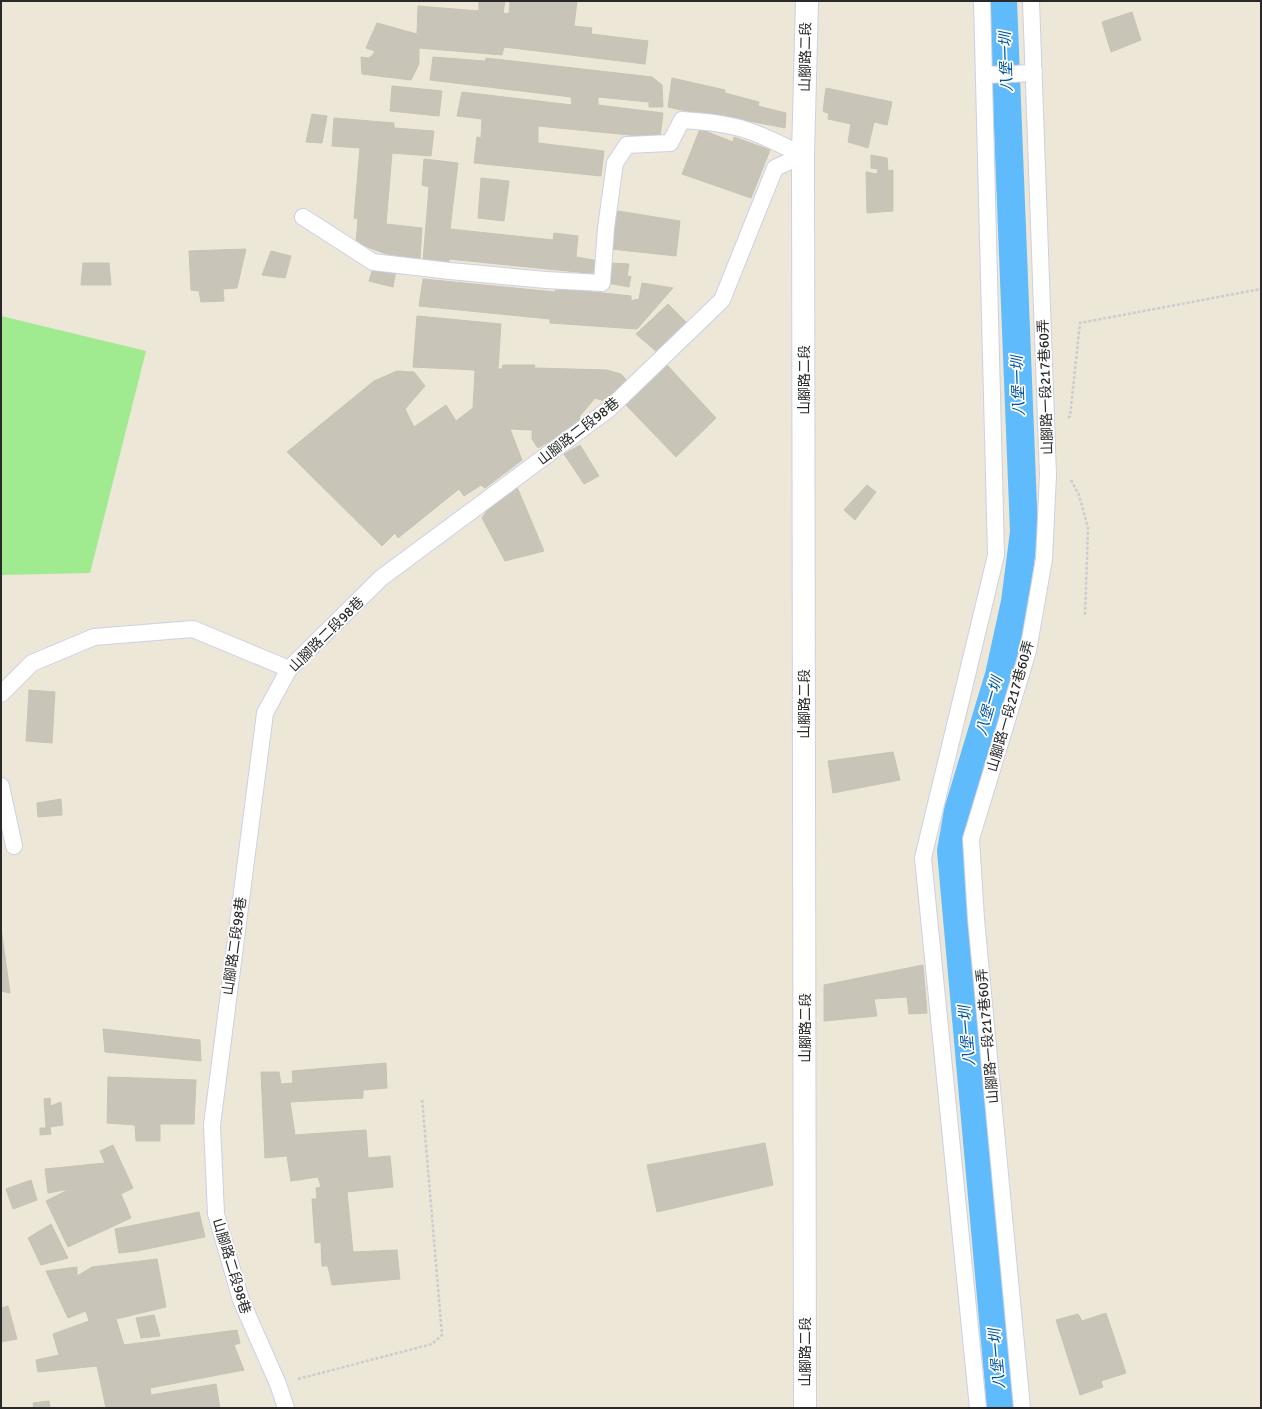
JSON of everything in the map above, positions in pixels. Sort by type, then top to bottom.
[{"type":"main road","name":"山腳路二段","points":[[805,1408],[803,155],[807,1]]},
{"type":"lane","points":[[978,1408],[923,858],[996,555],[982,1]]},
{"type":"lane","name":"山腳路一段217巷60弄","points":[[1022,1408],[976,919],[971,839],[1028,651],[1044,559],[1048,475],[1031,1]]},
{"type":"lane","points":[[984,75],[1034,73]]},
{"type":"lane","points":[[303,217],[373,262],[546,280],[602,283],[606,228],[615,163],[627,146],[670,143],[682,120],[740,128],[803,155]]},
{"type":"lane","name":"山腳路二段98巷","points":[[286,1408],[278,1384],[241,1300],[216,1214],[212,1125],[265,713],[289,669],[381,578],[610,409],[722,300],[775,168],[803,155]]},
{"type":"lane","points":[[1,694],[32,663],[94,637],[193,629],[289,669]]},
{"type":"lane","points":[[1,786],[14,846]]},
{"type":"path","points":[[1047,434],[1070,416],[1080,322],[1261,290]]},
{"type":"path","points":[[1068,475],[1079,495],[1088,528],[1086,616]]},
{"type":"path","points":[[278,1384],[432,1344],[442,1335],[422,1098]]},
{"type":"green space","points":[[1,316],[146,351],[90,573],[1,575]]},
{"type":"building","points":[[479,1],[505,1],[503,13],[509,14],[510,1],[577,1],[574,26],[592,28],[591,34],[648,41],[645,64],[504,47],[502,55],[419,48],[419,64],[411,80],[362,74],[361,57],[368,58],[372,56],[375,51],[366,48],[377,23],[417,34],[418,6],[479,11]]},
{"type":"building","points":[[1132,12],[1141,40],[1111,52],[1102,22]]},
{"type":"building","points":[[433,57],[485,61],[486,58],[652,77],[662,85],[663,107],[649,107],[649,102],[598,97],[598,105],[663,113],[660,138],[538,126],[538,143],[604,151],[601,176],[474,163],[477,137],[481,138],[482,119],[457,116],[462,92],[572,105],[571,97],[430,80]]},
{"type":"building","points":[[672,78],[725,90],[725,93],[759,102],[758,106],[786,113],[785,128],[744,120],[742,123],[668,107]]},
{"type":"building","points":[[392,86],[442,91],[439,116],[390,111]]},
{"type":"building","points":[[826,88],[892,102],[887,125],[874,122],[868,148],[848,142],[851,124],[828,119],[829,114],[823,111]]},
{"type":"building","points":[[312,114],[327,116],[322,143],[306,142]]},
{"type":"building","points":[[334,118],[394,123],[394,128],[434,131],[431,156],[392,153],[386,224],[422,228],[420,259],[387,254],[356,243],[358,219],[354,218],[360,148],[332,146]]},
{"type":"building","points":[[700,129],[733,142],[734,137],[770,150],[751,198],[682,174]]},
{"type":"building","points":[[871,155],[887,158],[888,171],[893,170],[893,211],[867,213],[866,172],[877,174],[878,169],[871,168]]},
{"type":"building","points":[[424,159],[458,163],[450,229],[553,240],[554,233],[578,236],[576,257],[599,261],[597,274],[449,259],[449,264],[423,261],[429,187],[422,185]]},
{"type":"building","points":[[481,178],[509,181],[504,221],[478,218]]},
{"type":"building","points":[[618,211],[680,221],[676,256],[611,249]]},
{"type":"building","points":[[246,249],[237,288],[223,289],[224,301],[201,302],[199,291],[191,290],[189,251]]},
{"type":"building","points":[[271,251],[291,256],[285,278],[262,275]]},
{"type":"building","points":[[83,263],[109,263],[111,285],[81,285]]},
{"type":"building","points":[[611,263],[629,264],[627,277],[631,276],[629,287],[607,283]]},
{"type":"building","points":[[374,265],[396,270],[393,287],[369,281]]},
{"type":"building","points":[[423,279],[555,292],[556,288],[631,296],[631,301],[639,299],[642,283],[673,288],[637,329],[550,323],[550,319],[419,306]]},
{"type":"building","points":[[668,304],[687,323],[657,352],[636,334]]},
{"type":"building","points":[[417,316],[501,324],[498,369],[502,369],[503,365],[535,365],[534,368],[607,370],[621,374],[628,382],[605,401],[595,398],[579,417],[581,423],[538,448],[532,439],[532,430],[510,429],[522,460],[485,488],[481,485],[464,496],[459,489],[398,538],[395,533],[382,546],[287,452],[374,381],[397,371],[414,372],[425,386],[405,409],[414,427],[446,405],[456,421],[473,408],[475,370],[413,367]]},
{"type":"building","points":[[667,365],[716,418],[676,457],[626,405]]},
{"type":"building","points":[[580,445],[599,476],[584,484],[564,454]]},
{"type":"building","points":[[867,485],[876,492],[855,520],[844,510]]},
{"type":"building","points":[[517,487],[544,551],[505,561],[482,518],[494,501]]},
{"type":"building","points":[[29,690],[55,692],[52,743],[26,741]]},
{"type":"building","points":[[893,752],[900,780],[833,793],[828,761]]},
{"type":"building","points":[[61,799],[62,815],[38,817],[37,803]]},
{"type":"building","points":[[1,928],[10,993],[1,991]]},
{"type":"building","points":[[923,965],[927,1013],[909,1014],[907,997],[874,999],[877,1016],[824,1021],[824,985]]},
{"type":"building","points":[[103,1029],[200,1040],[201,1061],[105,1052]]},
{"type":"building","points":[[386,1063],[387,1088],[363,1090],[363,1098],[290,1102],[295,1135],[366,1130],[368,1158],[390,1156],[393,1187],[347,1192],[353,1252],[397,1250],[400,1279],[332,1285],[328,1266],[322,1266],[321,1242],[315,1243],[312,1199],[317,1199],[316,1188],[321,1187],[318,1177],[291,1181],[287,1156],[265,1158],[261,1072],[279,1072],[281,1084],[293,1083],[292,1071]]},
{"type":"building","points":[[108,1077],[196,1080],[194,1124],[160,1124],[160,1141],[136,1141],[135,1125],[107,1123]]},
{"type":"building","points":[[50,1098],[51,1106],[61,1102],[63,1125],[50,1127],[51,1134],[40,1135],[40,1128],[46,1128],[44,1099]]},
{"type":"building","points":[[765,1143],[773,1185],[657,1212],[647,1165]]},
{"type":"building","points":[[113,1145],[133,1188],[121,1194],[131,1218],[68,1247],[46,1201],[70,1189],[48,1193],[45,1169],[105,1163],[100,1151]]},
{"type":"building","points":[[31,1180],[37,1200],[13,1209],[6,1189]]},
{"type":"building","points":[[199,1212],[205,1237],[137,1251],[119,1253],[115,1229]]},
{"type":"building","points":[[51,1224],[68,1258],[41,1265],[28,1238]]},
{"type":"building","points":[[157,1259],[166,1307],[116,1319],[124,1345],[237,1330],[240,1343],[234,1345],[244,1370],[150,1388],[151,1395],[216,1384],[220,1408],[106,1408],[97,1366],[38,1372],[36,1360],[59,1355],[53,1334],[89,1321],[86,1311],[68,1318],[46,1271],[77,1267],[77,1276],[92,1267]]},
{"type":"building","points":[[8,1306],[17,1339],[1,1342],[1,1308]]},
{"type":"building","points":[[1106,1313],[1126,1373],[1101,1381],[1103,1387],[1080,1395],[1056,1320],[1078,1314],[1082,1321]]},
{"type":"building","points":[[154,1315],[160,1336],[141,1338],[136,1318]]},
{"type":"building","points":[[49,1401],[50,1408],[34,1408],[33,1403]]},
{"type":"waterway","name":"八堡一圳","points":[[1001,1408],[951,851],[958,811],[999,675],[1015,602],[1024,532],[1003,1]]}]
